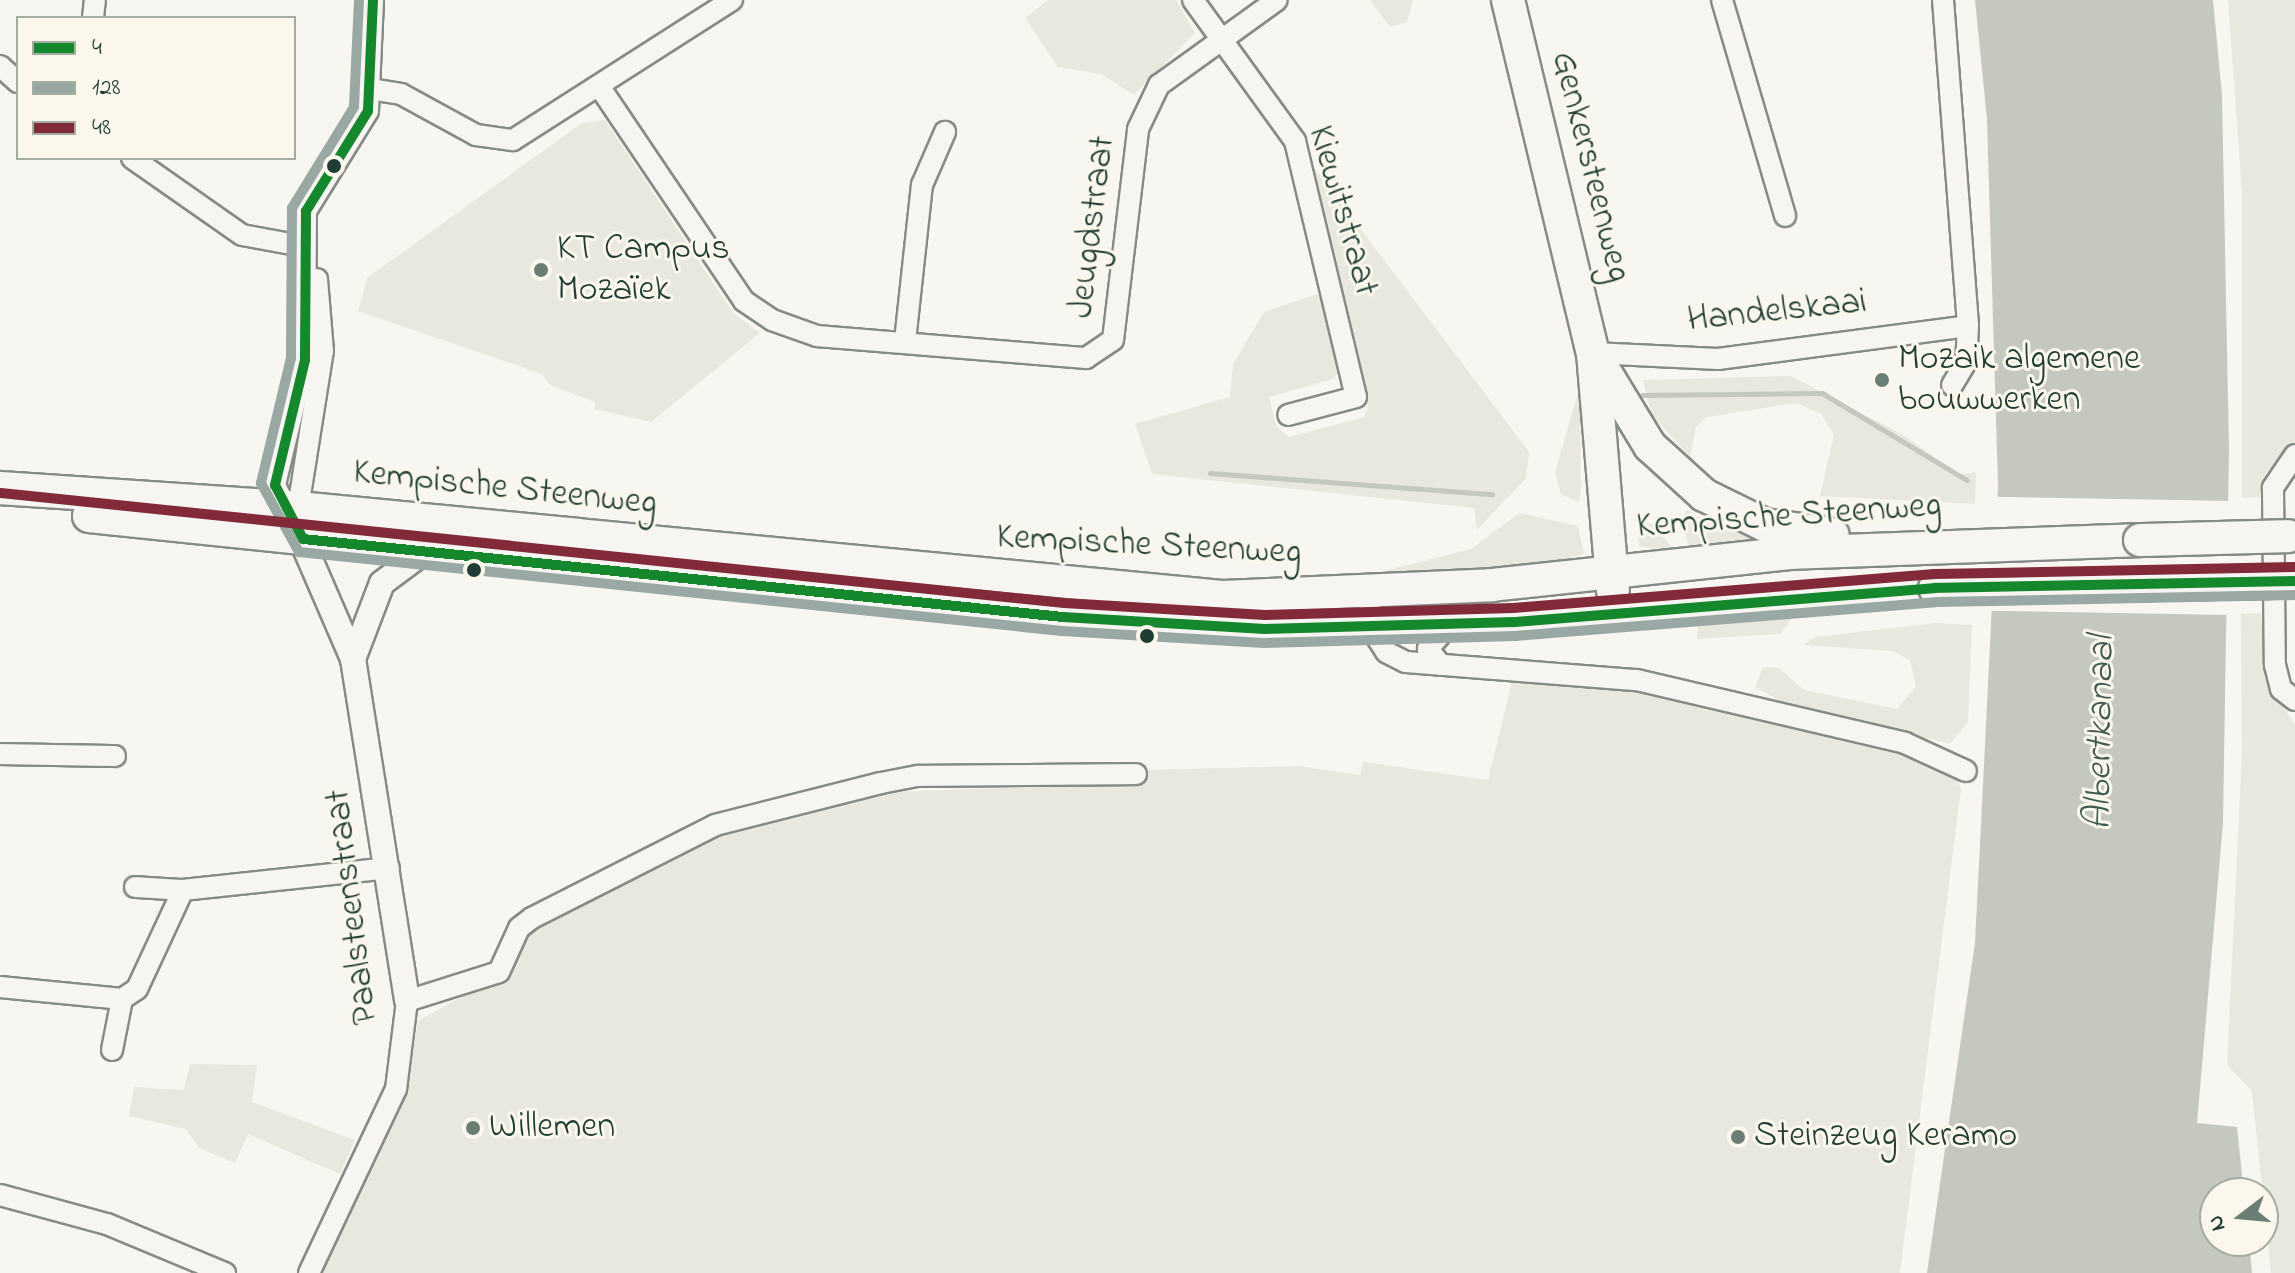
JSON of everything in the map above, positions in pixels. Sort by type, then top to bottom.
[{"type":"main road","name":"Genkersteenweg","points":[[1508,0],[1593,353],[1609,571],[1617,613]]},
{"type":"main road","name":"Genkersteenweg","points":[[1593,353],[1650,446],[1731,513],[1803,534],[1879,532],[1934,545]]},
{"type":"main road","name":"Kempische Steenweg","points":[[0,488],[296,518],[1222,597],[1369,594],[1934,545],[2292,536]]},
{"type":"main road","name":"Kempische Steenweg","points":[[0,507],[296,518],[425,551],[1063,617],[1265,629],[1450,624],[1935,588],[2292,582]]},
{"type":"street","points":[[296,518],[323,351],[316,274],[302,246],[306,211],[356,137],[370,89],[373,0]]},
{"type":"street","points":[[370,89],[401,94],[476,135],[513,140],[732,0]]},
{"type":"street","name":"Kiewitstraat","points":[[1193,0],[1295,141],[1356,397],[1288,415]]},
{"type":"street","name":"Jeugdstraat","points":[[599,86],[744,301],[817,336],[1099,354],[1113,340],[1138,129],[1159,85],[1277,0]]},
{"type":"street","points":[[1722,0],[1785,216]]},
{"type":"street","points":[[1943,0],[1968,326],[1966,362],[1952,385]]},
{"type":"street","points":[[0,66],[16,80]]},
{"type":"street","points":[[905,341],[922,185],[945,132]]},
{"type":"street","points":[[135,160],[242,235],[302,246]]},
{"type":"street","name":"Handelskaai","points":[[1593,353],[1718,359],[1968,326]]},
{"type":"street","points":[[2295,455],[2273,488],[2275,665],[2281,689],[2295,700]]},
{"type":"street","name":"Paalsteenstraat","points":[[296,518],[353,659],[389,868],[407,1001],[396,1089],[309,1273]]},
{"type":"street","points":[[353,659],[382,583],[425,551]]},
{"type":"street","points":[[1369,594],[1370,627],[1386,652],[1441,665],[1637,680],[1905,743],[1966,771]]},
{"type":"street","points":[[1441,665],[1428,649],[1450,624]]},
{"type":"street","points":[[0,754],[115,756]]},
{"type":"street","points":[[407,1001],[499,972],[519,928],[532,918],[715,825],[918,776],[1136,774]]},
{"type":"street","points":[[135,887],[183,890],[389,868]]},
{"type":"street","points":[[0,987],[122,999],[137,989],[183,890]]},
{"type":"street","points":[[112,1050],[122,999]]},
{"type":"street","points":[[0,1195],[107,1224],[225,1273]]},
{"type":"shaded area","points":[[1048,0],[1176,0],[1195,33],[1134,95],[1101,74],[1058,67],[1025,18]]},
{"type":"shaded area","points":[[1370,0],[1413,0],[1407,22],[1390,27]]},
{"type":"shaded area","points":[[2228,0],[2295,0],[2295,442],[2265,474],[2261,497],[2242,498],[2242,193]]},
{"type":"shaded area","name":"KT Campus Mozaïek","points":[[605,120],[733,313],[760,333],[651,422],[594,409],[595,402],[550,385],[542,374],[358,311],[367,278],[582,123]]},
{"type":"shaded area","points":[[1313,166],[1529,452],[1526,478],[1477,530],[1474,508],[1152,474],[1135,424],[1230,397],[1233,364],[1264,312],[1323,292],[1343,368],[1333,379],[1269,397],[1276,426],[1289,437],[1364,417],[1368,407]]},
{"type":"shaded area","points":[[1791,376],[1903,435],[1960,475],[1976,472],[1975,504],[1820,496],[1834,435],[1821,414],[1796,403],[1707,417],[1696,427],[1690,457],[1652,415],[1643,380]]},
{"type":"shaded area","points":[[1580,386],[1581,494],[1578,502],[1561,494],[1555,472]]},
{"type":"shaded area","points":[[1687,510],[1759,540],[1689,546],[1681,520]]},
{"type":"shaded area","points":[[1519,513],[1578,526],[1584,554],[1528,569],[1361,577],[1471,549]]},
{"type":"shaded area","points":[[1637,520],[1656,526],[1673,549],[1639,547]]},
{"type":"shaded area","points":[[2261,613],[2265,678],[2295,725],[2295,1273],[2271,1273],[2269,1257],[2279,1257],[2279,1177],[2261,1177],[2252,1091],[2227,1065],[2242,753],[2241,614]]},
{"type":"shaded area","points":[[1792,618],[1780,634],[1697,639],[1698,625]]},
{"type":"shaded area","points":[[1936,623],[1972,625],[1968,722],[1950,744],[1784,703],[1755,687],[1763,667],[1779,668],[1804,690],[1897,709],[1916,687],[1910,660],[1892,651],[1803,645],[1815,637]]},
{"type":"shaded area","points":[[1573,676],[1947,766],[1961,788],[1900,1273],[319,1273],[408,1085],[418,1021],[514,968],[529,930],[717,834],[888,792],[1141,783],[1143,770],[1299,766],[1360,775],[1364,762],[1488,780],[1513,678]]},
{"type":"shaded area","points":[[190,1064],[257,1065],[252,1102],[355,1140],[340,1174],[248,1134],[235,1163],[199,1148],[186,1129],[129,1116],[134,1087],[184,1090]]},
{"type":"water","name":"Albertkanaal","points":[[1975,0],[2213,0],[2222,96],[2229,449],[2223,823],[2197,1123],[2237,1127],[2242,1177],[2199,1177],[2199,1257],[2250,1257],[2252,1273],[1927,1273],[1975,943],[1998,486],[1987,119]]},
{"type":"pier","points":[[1993,497],[2232,501],[2230,615],[1991,611]]},
{"type":"waterway","points":[[1642,395],[1822,393],[1967,480]]},
{"type":"waterway","points":[[1210,473],[1492,494]]},
{"type":"transit line","name":"128","points":[[359,0],[354,107],[292,208],[291,358],[261,483],[299,552],[1062,631],[1264,643],[1515,636],[1936,602],[2295,595]]},
{"type":"transit line","name":"4","points":[[373,0],[368,111],[306,211],[305,360],[275,485],[303,539],[1063,617],[1265,629],[1514,622],[1935,588],[2295,581]]},
{"type":"transit line","name":"48","points":[[1,493],[1064,603],[1265,615],[1513,608],[1935,574],[2295,567]]},
{"type":"place","name":"KT Campus Mozaïek","points":[[541,270]]},
{"type":"place","name":"Mozaik algemene bouwwerken","points":[[1882,380]]},
{"type":"place","name":"Willemen","points":[[473,1128]]},
{"type":"place","name":"Steinzeug Keramo","points":[[1738,1137]]}]
